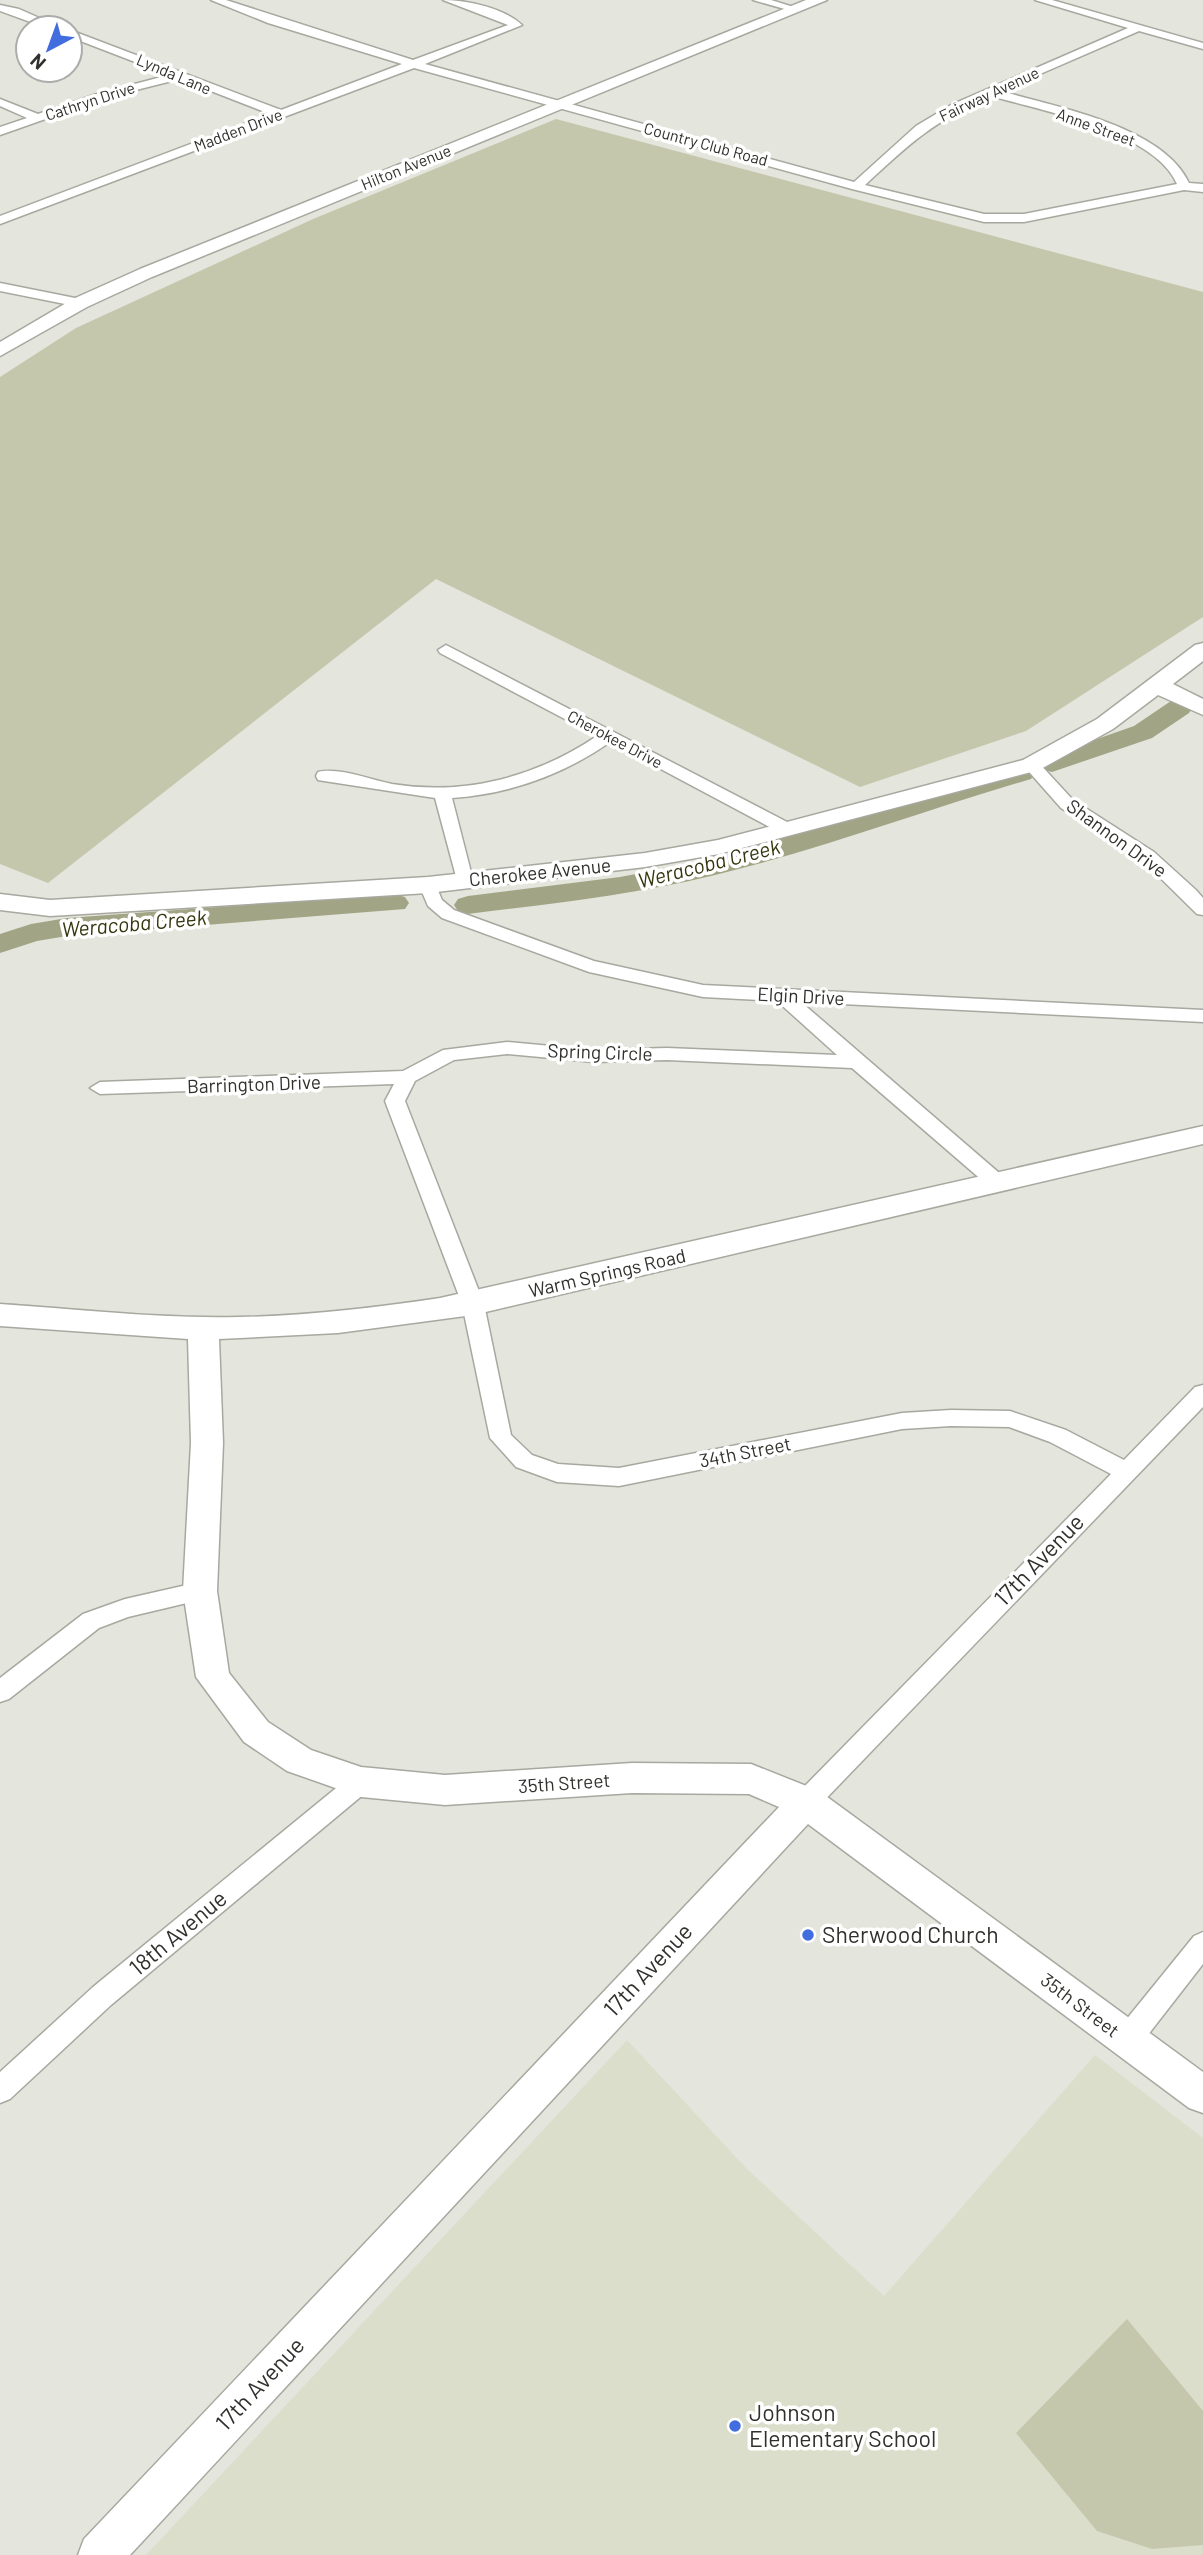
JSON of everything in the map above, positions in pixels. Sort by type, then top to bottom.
[{"type":"street","name":"Country Club Road","points":[[216,0],[272,21],[413,64],[473,78],[856,186],[984,218],[1024,218],[1184,187],[1203,188]]},
{"type":"street","name":"Madden Drive","points":[[0,220],[517,25],[503,17],[448,0]]},
{"type":"street","points":[[758,0],[795,9]]},
{"type":"street","name":"Hilton Avenue","points":[[0,350],[80,303],[558,104],[819,0]]},
{"type":"street","points":[[1040,0],[1203,46]]},
{"type":"street","points":[[1069,7],[1084,0]]},
{"type":"street","points":[[0,8],[22,14]]},
{"type":"street","name":"Fairway Avenue","points":[[856,186],[920,128],[955,107],[1138,28]]},
{"type":"street","name":"Lynda Lane","points":[[84,38],[280,114]]},
{"type":"street","name":"Cathryn Drive","points":[[0,131],[104,94],[180,76]]},
{"type":"street","name":"Anne Street","points":[[991,92],[1089,123],[1147,146],[1172,164],[1184,187]]},
{"type":"street","points":[[0,102],[38,118]]},
{"type":"street","points":[[0,287],[80,303]]},
{"type":"street","name":"Cherokee Drive","points":[[446,650],[785,828]]},
{"type":"street","name":"Cherokee Avenue","points":[[0,902],[50,908],[428,885],[683,854],[1031,765],[1105,724],[1203,650]]},
{"type":"street","points":[[1157,685],[1203,708]]},
{"type":"street","points":[[324,776],[442,793],[511,784],[585,753],[608,736]]},
{"type":"street","name":"Shannon Drive","points":[[1031,765],[1068,804],[1148,856],[1190,894],[1203,910]]},
{"type":"street","points":[[442,793],[464,880]]},
{"type":"street","name":"Elgin Drive","points":[[428,885],[433,902],[448,914],[589,966],[703,991],[1203,1016]]},
{"type":"street","points":[[782,995],[998,1183]]},
{"type":"street","name":"Spring Circle","points":[[407,1077],[450,1054],[507,1048],[594,1056],[667,1054],[857,1062]]},
{"type":"street","points":[[407,1077],[395,1101],[406,1136],[473,1304]]},
{"type":"street","name":"Barrington Drive","points":[[100,1088],[407,1077]]},
{"type":"street","name":"Warm Springs Road","points":[[0,1315],[203,1329],[360,1321],[473,1304],[1203,1135]]},
{"type":"street","name":"34th Street","points":[[473,1304],[501,1437],[524,1461],[557,1473],[619,1476],[902,1420],[950,1418],[1010,1419],[1058,1436],[1125,1471]]},
{"type":"street","name":"35th Street","points":[[203,1329],[207,1443],[200,1591],[213,1676],[256,1732],[299,1760],[361,1782],[445,1790],[632,1778],[751,1779],[806,1801],[1203,2095]]},
{"type":"street","name":"17th Avenue","points":[[100,2555],[806,1801],[1203,1393]]},
{"type":"street","points":[[0,1692],[91,1620],[125,1608],[200,1591]]},
{"type":"street","name":"18th Avenue","points":[[0,2090],[102,1996],[361,1782]]},
{"type":"street","points":[[1127,2039],[1203,1944]]},
{"type":"shaded area","points":[[556,119],[1203,292],[1203,617],[1026,731],[860,787],[436,579],[48,883],[0,864],[0,377],[76,328],[313,219]]},
{"type":"shaded area","name":"Johnson Elementary School","points":[[627,2040],[746,2168],[884,2296],[1095,2055],[1203,2138],[1203,2555],[146,2555]]},
{"type":"shaded area","points":[[1127,2319],[1203,2411],[1203,2545],[1152,2549],[1097,2531],[1016,2433]]},
{"type":"waterway","name":"Weracoba Creek","points":[[1052,764],[1143,732],[1180,707]]},
{"type":"waterway","name":"Weracoba Creek","points":[[960,791],[1022,773]]},
{"type":"waterway","name":"Weracoba Creek","points":[[468,905],[680,875],[799,844],[945,796]]},
{"type":"waterway","name":"Weracoba Creek","points":[[0,944],[31,933],[67,927],[395,903]]},
{"type":"place","name":"Sherwood Church","points":[[808,1935]]},
{"type":"place","name":"Johnson Elementary School","points":[[735,2426]]}]
